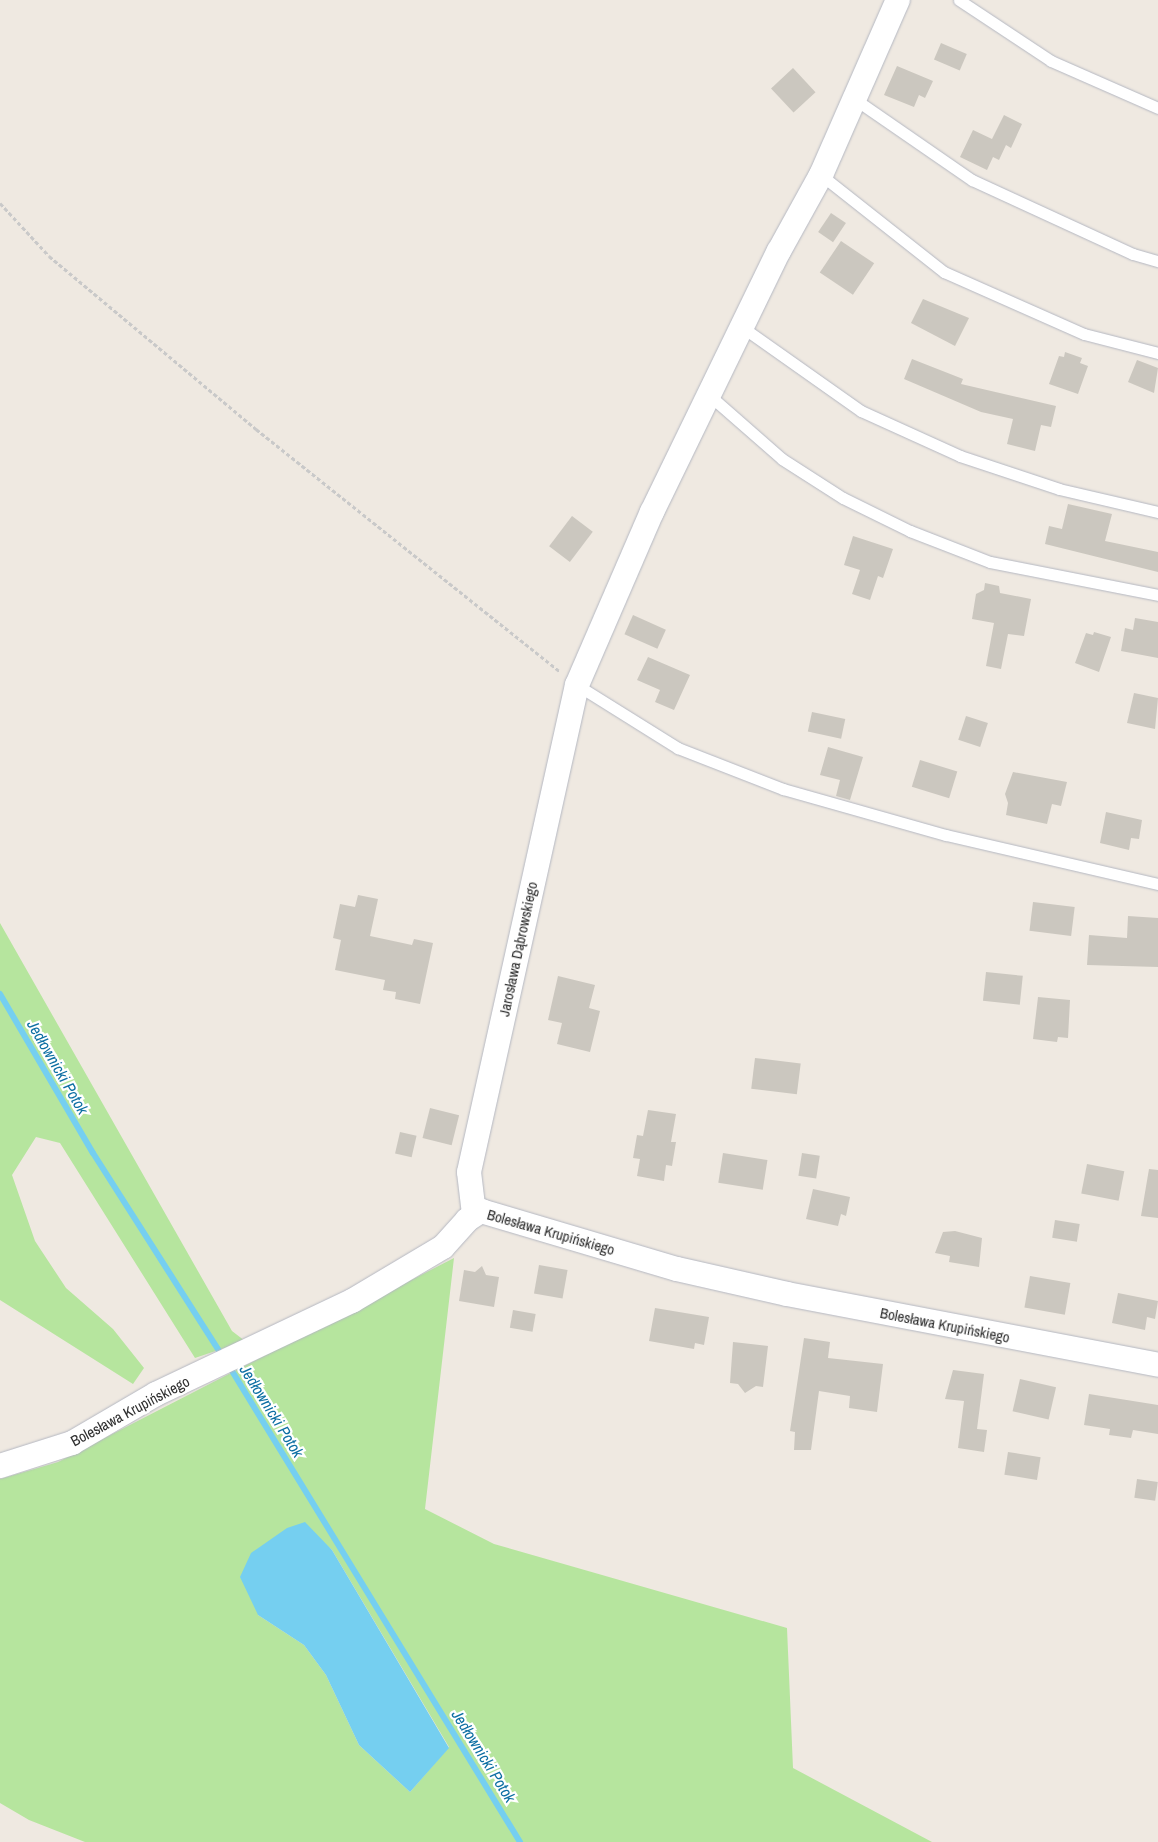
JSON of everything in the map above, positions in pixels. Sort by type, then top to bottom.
[{"type":"street","name":"Jarosława Dąbrowskiego","points":[[474,1214],[469,1172],[577,685],[652,512],[779,251],[821,174],[856,100],[898,0]]},
{"type":"street","name":"Bolesława Krupińskiego","points":[[0,1466],[72,1443],[156,1394],[260,1346],[352,1300],[443,1247],[474,1214],[481,1211],[677,1269],[787,1294],[1158,1365]]},
{"type":"lane","points":[[959,0],[1051,61],[1158,108]]},
{"type":"lane","points":[[856,100],[972,180],[1133,254],[1158,262]]},
{"type":"lane","points":[[821,174],[944,272],[1084,334],[1158,354]]},
{"type":"lane","points":[[742,327],[861,411],[960,456],[1059,489],[1158,512]]},
{"type":"lane","points":[[709,396],[782,459],[843,498],[910,531],[990,562],[1158,595]]},
{"type":"lane","points":[[577,685],[678,748],[783,789],[946,835],[1158,884]]},
{"type":"path","points":[[0,203],[50,256],[249,423],[577,685]]},
{"type":"green space","points":[[0,923],[232,1331],[245,1341],[195,1358],[60,1143],[36,1137],[12,1175],[35,1241],[66,1288],[113,1329],[144,1368],[133,1384],[0,1300]]},
{"type":"green space","points":[[454,1258],[425,1509],[494,1544],[787,1628],[793,1768],[932,1842],[85,1842],[29,1820],[0,1803],[0,1479],[58,1462]],"holes":[[[307,1528],[332,1550],[449,1747],[410,1792],[359,1745],[326,1675],[304,1645],[258,1615]]]},
{"type":"water","points":[[305,1522],[332,1550],[449,1748],[410,1792],[359,1745],[326,1675],[304,1645],[258,1615],[240,1577],[251,1553],[287,1528]]},
{"type":"building","points":[[941,43],[967,54],[960,71],[934,60]]},
{"type":"building","points":[[897,66],[933,81],[925,98],[919,95],[914,107],[884,95]]},
{"type":"building","points":[[793,68],[816,92],[794,113],[771,88]]},
{"type":"building","points":[[1004,115],[1022,124],[1011,148],[1006,145],[999,160],[993,157],[987,170],[960,157],[973,130],[992,139]]},
{"type":"building","points":[[831,213],[846,223],[833,242],[818,232]]},
{"type":"building","points":[[841,241],[874,263],[853,295],[820,273]]},
{"type":"building","points":[[923,299],[969,318],[955,346],[911,323]]},
{"type":"building","points":[[1065,352],[1082,358],[1080,363],[1088,366],[1078,394],[1049,384],[1059,356],[1064,357]]},
{"type":"building","points":[[912,359],[963,379],[961,384],[1056,406],[1051,427],[1041,425],[1035,451],[1007,444],[1013,419],[981,412],[904,379]]},
{"type":"building","points":[[1137,360],[1158,368],[1154,393],[1128,382]]},
{"type":"building","points":[[1068,504],[1112,514],[1105,541],[1158,552],[1158,572],[1045,544],[1049,526],[1062,529]]},
{"type":"building","points":[[572,516],[593,532],[570,562],[549,546]]},
{"type":"building","points":[[853,536],[893,549],[883,578],[878,576],[870,600],[852,594],[860,570],[844,565]]},
{"type":"building","points":[[985,583],[999,586],[1000,593],[1031,599],[1024,636],[1008,634],[1001,669],[986,666],[994,623],[972,619],[976,594],[984,590]]},
{"type":"building","points":[[633,615],[666,630],[657,649],[624,634]]},
{"type":"building","points":[[1135,618],[1158,622],[1158,658],[1121,651],[1125,628],[1133,630]]},
{"type":"building","points":[[1094,632],[1111,637],[1099,672],[1075,663],[1086,633],[1093,635]]},
{"type":"building","points":[[648,657],[690,675],[674,710],[655,702],[660,690],[637,680]]},
{"type":"building","points":[[1134,693],[1158,698],[1155,729],[1127,723]]},
{"type":"building","points":[[812,712],[845,719],[841,739],[808,732]]},
{"type":"building","points":[[966,716],[988,723],[980,747],[958,740]]},
{"type":"building","points":[[828,747],[863,757],[850,800],[836,796],[840,780],[820,775]]},
{"type":"building","points":[[920,760],[957,771],[949,798],[912,787]]},
{"type":"building","points":[[1013,772],[1067,782],[1061,806],[1052,804],[1047,824],[1006,815],[1008,803],[1005,794]]},
{"type":"building","points":[[1106,812],[1142,820],[1139,839],[1131,838],[1129,850],[1100,843]]},
{"type":"building","points":[[358,895],[378,899],[370,936],[412,945],[414,939],[433,943],[420,1004],[395,999],[396,992],[383,990],[385,980],[335,970],[341,940],[333,938],[340,904],[355,907]]},
{"type":"building","points":[[1033,902],[1075,907],[1071,936],[1029,931]]},
{"type":"building","points":[[1128,916],[1158,918],[1158,967],[1087,965],[1089,935],[1127,938]]},
{"type":"building","points":[[986,972],[1023,976],[1020,1005],[983,1001]]},
{"type":"building","points":[[558,976],[595,985],[589,1008],[600,1011],[590,1052],[557,1044],[562,1023],[548,1020]]},
{"type":"building","points":[[1038,997],[1070,1000],[1068,1038],[1058,1037],[1057,1042],[1033,1039]]},
{"type":"building","points":[[755,1058],[801,1064],[797,1094],[751,1089]]},
{"type":"building","points":[[430,1108],[459,1115],[452,1145],[423,1138]]},
{"type":"building","points":[[648,1110],[676,1114],[671,1142],[676,1142],[672,1166],[666,1165],[664,1181],[637,1176],[640,1159],[633,1158],[637,1135],[643,1136]]},
{"type":"building","points":[[400,1132],[417,1136],[412,1157],[395,1153]]},
{"type":"building","points":[[723,1153],[767,1160],[763,1190],[718,1183]]},
{"type":"building","points":[[802,1153],[820,1156],[816,1179],[798,1176]]},
{"type":"building","points":[[1087,1164],[1124,1171],[1119,1201],[1081,1193]]},
{"type":"building","points":[[1149,1169],[1158,1170],[1158,1218],[1141,1216]]},
{"type":"building","points":[[813,1189],[850,1197],[846,1216],[841,1214],[838,1226],[806,1219]]},
{"type":"building","points":[[1055,1220],[1080,1224],[1077,1242],[1052,1238]]},
{"type":"building","points":[[955,1231],[982,1238],[979,1267],[949,1262],[950,1256],[935,1253],[943,1232]]},
{"type":"building","points":[[539,1265],[568,1270],[563,1299],[534,1294]]},
{"type":"building","points":[[482,1266],[486,1275],[499,1277],[494,1307],[459,1301],[464,1270],[475,1272]]},
{"type":"building","points":[[1030,1276],[1070,1283],[1065,1315],[1024,1308]]},
{"type":"building","points":[[1118,1293],[1158,1301],[1155,1319],[1147,1317],[1145,1330],[1112,1323]]},
{"type":"building","points":[[655,1308],[709,1317],[704,1345],[695,1343],[694,1349],[649,1341]]},
{"type":"building","points":[[513,1310],[536,1314],[533,1332],[510,1328]]},
{"type":"building","points":[[804,1338],[830,1342],[828,1358],[883,1364],[877,1412],[849,1408],[850,1396],[819,1391],[811,1450],[794,1450],[795,1432],[790,1431]]},
{"type":"building","points":[[733,1342],[768,1346],[763,1387],[756,1386],[745,1393],[738,1384],[730,1383]]},
{"type":"building","points":[[953,1370],[984,1374],[977,1429],[987,1430],[984,1452],[958,1448],[964,1401],[945,1399]]},
{"type":"building","points":[[1020,1379],[1056,1387],[1049,1419],[1013,1411]]},
{"type":"building","points":[[1089,1394],[1158,1405],[1158,1434],[1133,1430],[1131,1438],[1109,1435],[1110,1429],[1084,1425]]},
{"type":"building","points":[[1008,1452],[1041,1457],[1037,1480],[1004,1475]]},
{"type":"building","points":[[1137,1479],[1158,1482],[1155,1501],[1134,1498]]},
{"type":"waterway","name":"Jedłownicki Potok","points":[[0,994],[93,1153],[223,1357]]},
{"type":"waterway","name":"Jedłownicki Potok","points":[[229,1366],[520,1842]]}]
